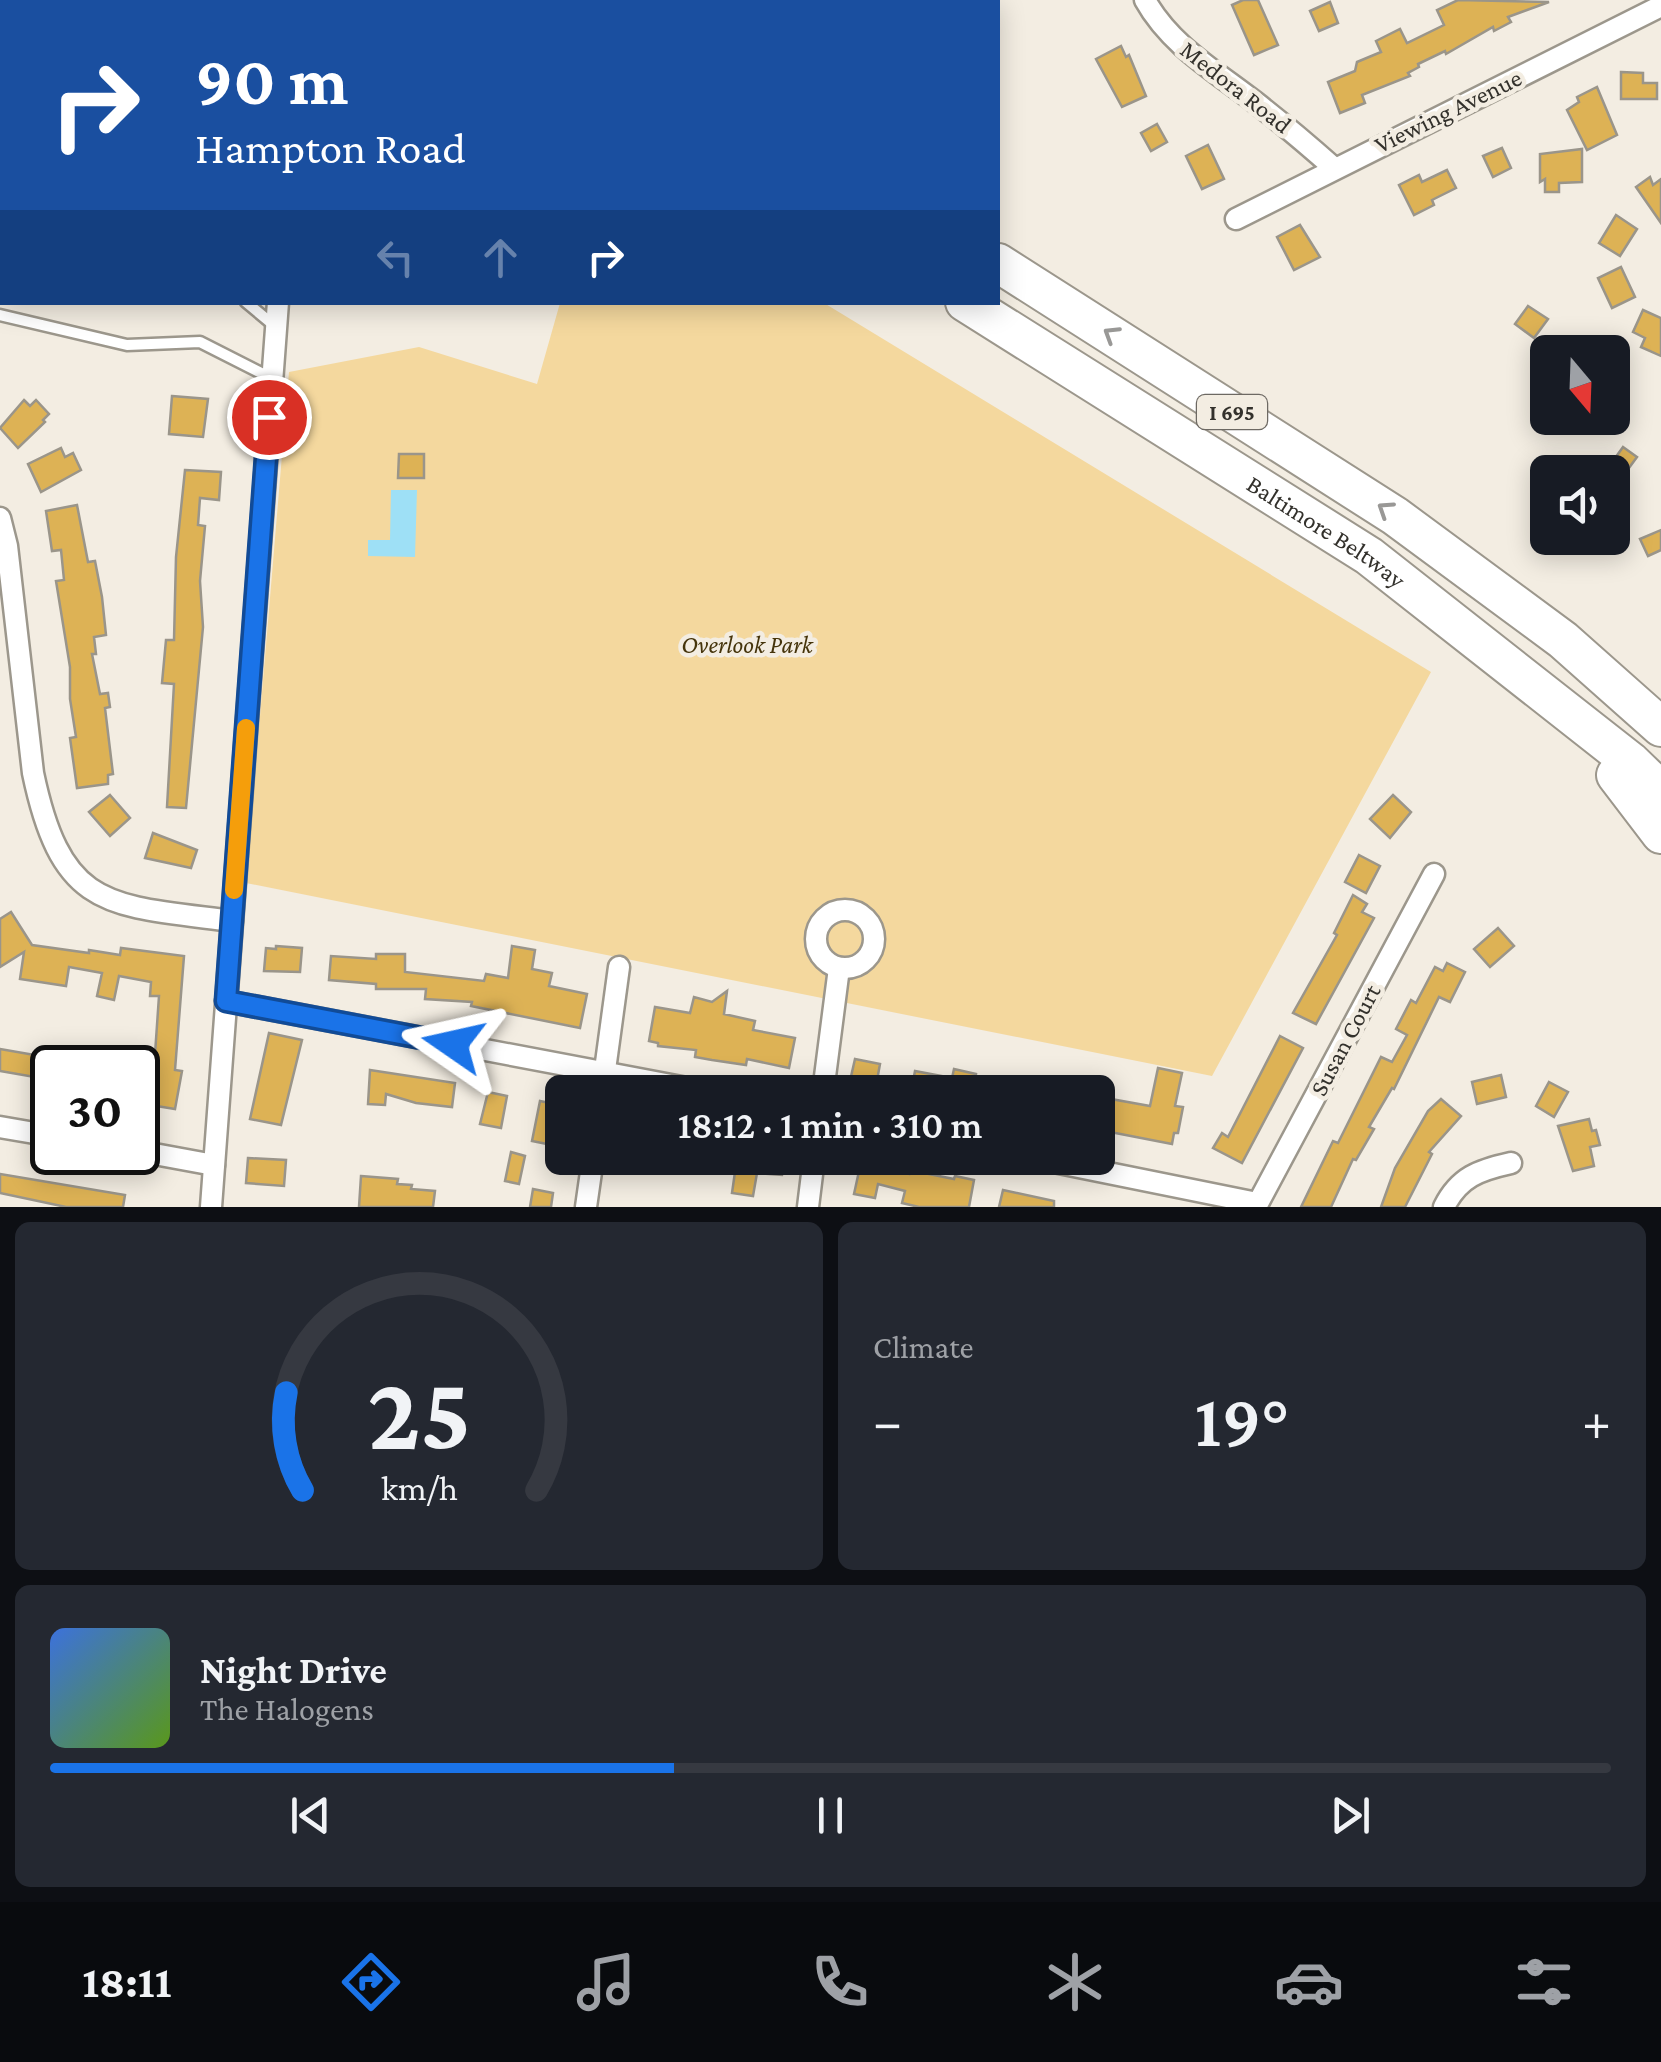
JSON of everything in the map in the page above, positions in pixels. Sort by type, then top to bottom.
[{"type":"highway","name":"Baltimore Beltway","points":[[1000,264],[1394,516],[1562,640],[1661,727]]},
{"type":"highway","name":"Baltimore Beltway","points":[[971,305],[1369,556],[1631,762],[1661,791]]},
{"type":"highway","points":[[1464,566],[1568,634],[1661,702]]},
{"type":"highway","points":[[1476,641],[1486,666],[1617,776],[1661,834]]},
{"type":"street","name":"Medora Road","points":[[1146,0],[1161,24],[1193,56],[1285,125],[1334,168]]},
{"type":"street","name":"Viewing Avenue","points":[[1236,219],[1661,6]]},
{"type":"street","points":[[211,1207],[278,305]]},
{"type":"street","points":[[0,518],[8,546],[33,773],[41,810],[56,848],[75,879],[102,897],[131,908],[232,921]]},
{"type":"street","name":"Susan Court","points":[[1256,1205],[1434,874]]},
{"type":"street","points":[[604,1075],[619,968]]},
{"type":"street","points":[[825,1075],[839,968]]},
{"type":"street","points":[[226,1001],[566,1075]]},
{"type":"street","points":[[0,1127],[30,1132]]},
{"type":"street","points":[[160,1155],[214,1164]]},
{"type":"street","points":[[1444,1207],[1452,1190],[1467,1176],[1510,1163]]},
{"type":"street","points":[[586,1207],[591,1175]]},
{"type":"street","points":[[808,1207],[812,1175]]},
{"type":"street","points":[[1114,1175],[1256,1205]]},
{"type":"lane","points":[[250,305],[276,327]]},
{"type":"lane","points":[[0,315],[127,345],[200,342],[272,378]]},
{"type":"green space","name":"Overlook Park","points":[[559,305],[827,305],[1431,672],[1212,1076],[246,883],[289,372],[419,347],[537,384]]},
{"type":"water","points":[[391,490],[417,490],[415,557],[368,556],[368,540],[390,540]]},
{"type":"building","points":[[1258,0],[1278,45],[1254,55],[1232,5]]},
{"type":"building","points":[[1458,0],[1549,2],[1508,17],[1511,22],[1494,31],[1493,27],[1446,54],[1445,51],[1418,64],[1408,73],[1410,76],[1362,95],[1365,103],[1340,113],[1328,82],[1355,71],[1357,62],[1381,52],[1376,41],[1400,29],[1407,43],[1444,25],[1437,10]]},
{"type":"building","points":[[1330,2],[1338,23],[1319,31],[1310,11]]},
{"type":"building","points":[[1121,46],[1126,57],[1129,55],[1146,96],[1122,107],[1096,59]]},
{"type":"building","points":[[1621,72],[1643,73],[1643,83],[1657,83],[1657,99],[1621,99]]},
{"type":"building","points":[[1597,87],[1617,135],[1587,150],[1567,110],[1579,102],[1577,97]]},
{"type":"building","points":[[1157,124],[1167,142],[1151,151],[1141,133]]},
{"type":"building","points":[[1208,145],[1224,179],[1202,189],[1186,156]]},
{"type":"building","points":[[1502,148],[1511,168],[1493,177],[1483,156]]},
{"type":"building","points":[[1582,149],[1582,182],[1559,183],[1559,192],[1545,192],[1545,179],[1540,182],[1540,154]]},
{"type":"building","points":[[1447,170],[1456,188],[1414,215],[1399,185],[1419,175],[1422,182]]},
{"type":"building","points":[[1650,177],[1653,185],[1661,179],[1661,223],[1636,187]]},
{"type":"building","points":[[1616,215],[1637,229],[1620,256],[1599,243]]},
{"type":"building","points":[[1300,225],[1320,257],[1294,270],[1277,237]]},
{"type":"building","points":[[1621,267],[1635,297],[1612,308],[1598,278]]},
{"type":"building","points":[[1528,306],[1548,319],[1536,335],[1515,324]]},
{"type":"building","points":[[1643,310],[1661,318],[1661,356],[1641,347],[1645,338],[1633,332]]},
{"type":"building","points":[[172,396],[208,399],[203,437],[169,434]]},
{"type":"building","points":[[24,400],[30,406],[36,400],[49,414],[18,448],[0,428]]},
{"type":"building","points":[[1623,447],[1637,457],[1630,467],[1630,455],[1617,455]]},
{"type":"building","points":[[61,448],[65,457],[73,453],[81,470],[41,492],[28,464]]},
{"type":"building","points":[[399,454],[424,454],[424,478],[398,478]]},
{"type":"building","points":[[185,470],[221,472],[219,500],[200,498],[198,525],[205,526],[200,581],[203,627],[186,808],[167,807],[174,684],[162,683],[166,640],[174,640],[176,557]]},
{"type":"building","points":[[77,505],[88,562],[95,561],[102,597],[106,635],[94,637],[96,654],[92,654],[100,694],[108,693],[110,707],[105,708],[113,774],[108,775],[108,784],[77,788],[70,738],[76,737],[70,667],[56,581],[64,580],[61,550],[52,551],[46,511]]},
{"type":"building","points":[[1661,530],[1661,550],[1648,556],[1640,539]]},
{"type":"building","points":[[110,795],[130,818],[110,836],[89,812]]},
{"type":"building","points":[[1393,795],[1411,812],[1390,838],[1370,819]]},
{"type":"building","points":[[153,833],[197,850],[191,868],[145,858]]},
{"type":"building","points":[[1359,855],[1380,866],[1366,893],[1345,882]]},
{"type":"building","points":[[1353,895],[1367,904],[1362,912],[1374,918],[1316,1024],[1293,1013],[1337,935],[1334,933]]},
{"type":"building","points":[[11,912],[32,945],[89,953],[120,955],[121,948],[184,956],[175,1070],[182,1071],[175,1109],[160,1107],[160,1045],[156,1045],[159,996],[150,996],[151,982],[119,976],[114,1000],[97,996],[102,973],[69,967],[66,986],[20,979],[24,952],[0,967],[0,919]]},
{"type":"building","points":[[1498,928],[1514,946],[1490,967],[1474,949]]},
{"type":"building","points":[[512,946],[535,950],[532,969],[552,973],[549,986],[587,994],[580,1028],[471,1006],[472,1002],[425,999],[426,989],[376,989],[376,984],[329,980],[331,956],[376,959],[376,954],[405,954],[405,972],[484,981],[486,974],[508,978]]},
{"type":"building","points":[[266,948],[302,948],[300,972],[264,971]]},
{"type":"building","points":[[1447,963],[1465,972],[1450,1002],[1439,997],[1331,1207],[1301,1207],[1381,1057],[1392,1062],[1407,1035],[1396,1029],[1411,1000],[1416,1003],[1435,967],[1443,971]]},
{"type":"building","points":[[727,991],[724,1014],[755,1021],[753,1030],[795,1038],[789,1068],[747,1059],[746,1065],[695,1057],[696,1050],[658,1046],[649,1041],[655,1007],[690,1013],[694,997],[712,1002]]},
{"type":"building","points":[[269,1033],[302,1040],[281,1125],[250,1119]]},
{"type":"building","points":[[1280,1036],[1303,1048],[1242,1163],[1213,1148],[1222,1133],[1228,1137]]},
{"type":"building","points":[[0,1049],[30,1054],[30,1076],[0,1071]]},
{"type":"building","points":[[855,1059],[880,1064],[878,1075],[851,1075]]},
{"type":"building","points":[[1158,1068],[1182,1073],[1175,1106],[1183,1107],[1172,1144],[1115,1133],[1115,1100],[1150,1106]]},
{"type":"building","points":[[954,1069],[976,1074],[976,1075],[953,1075]]},
{"type":"building","points":[[370,1070],[455,1083],[452,1107],[416,1103],[386,1094],[385,1105],[368,1104]]},
{"type":"building","points":[[1501,1075],[1506,1097],[1477,1104],[1472,1082]]},
{"type":"building","points":[[1549,1082],[1568,1092],[1554,1117],[1536,1106]]},
{"type":"building","points":[[488,1092],[507,1096],[501,1128],[480,1124]]},
{"type":"building","points":[[1441,1099],[1461,1116],[1429,1152],[1432,1154],[1405,1207],[1381,1207],[1395,1168],[1428,1111]]},
{"type":"building","points":[[540,1101],[545,1102],[545,1144],[532,1141]]},
{"type":"building","points":[[1589,1119],[1600,1145],[1590,1147],[1594,1166],[1573,1171],[1558,1126]]},
{"type":"building","points":[[511,1152],[525,1156],[519,1184],[505,1181]]},
{"type":"building","points":[[248,1158],[286,1160],[284,1186],[246,1183]]},
{"type":"building","points":[[0,1174],[125,1195],[123,1207],[66,1207],[0,1193]]},
{"type":"building","points":[[735,1175],[757,1175],[753,1196],[732,1193]]},
{"type":"building","points":[[858,1175],[934,1175],[974,1180],[969,1207],[902,1203],[905,1191],[878,1184],[875,1198],[854,1194]]},
{"type":"building","points":[[361,1176],[398,1179],[397,1184],[412,1185],[411,1189],[435,1191],[433,1207],[359,1207]]},
{"type":"building","points":[[533,1189],[553,1193],[551,1207],[530,1207]]},
{"type":"building","points":[[1003,1190],[1054,1201],[1054,1207],[999,1207]]},
{"type":"slow traffic","points":[[234,890],[246,728]]},
{"type":"route","points":[[269,417],[226,1001],[453,1044]]}]
